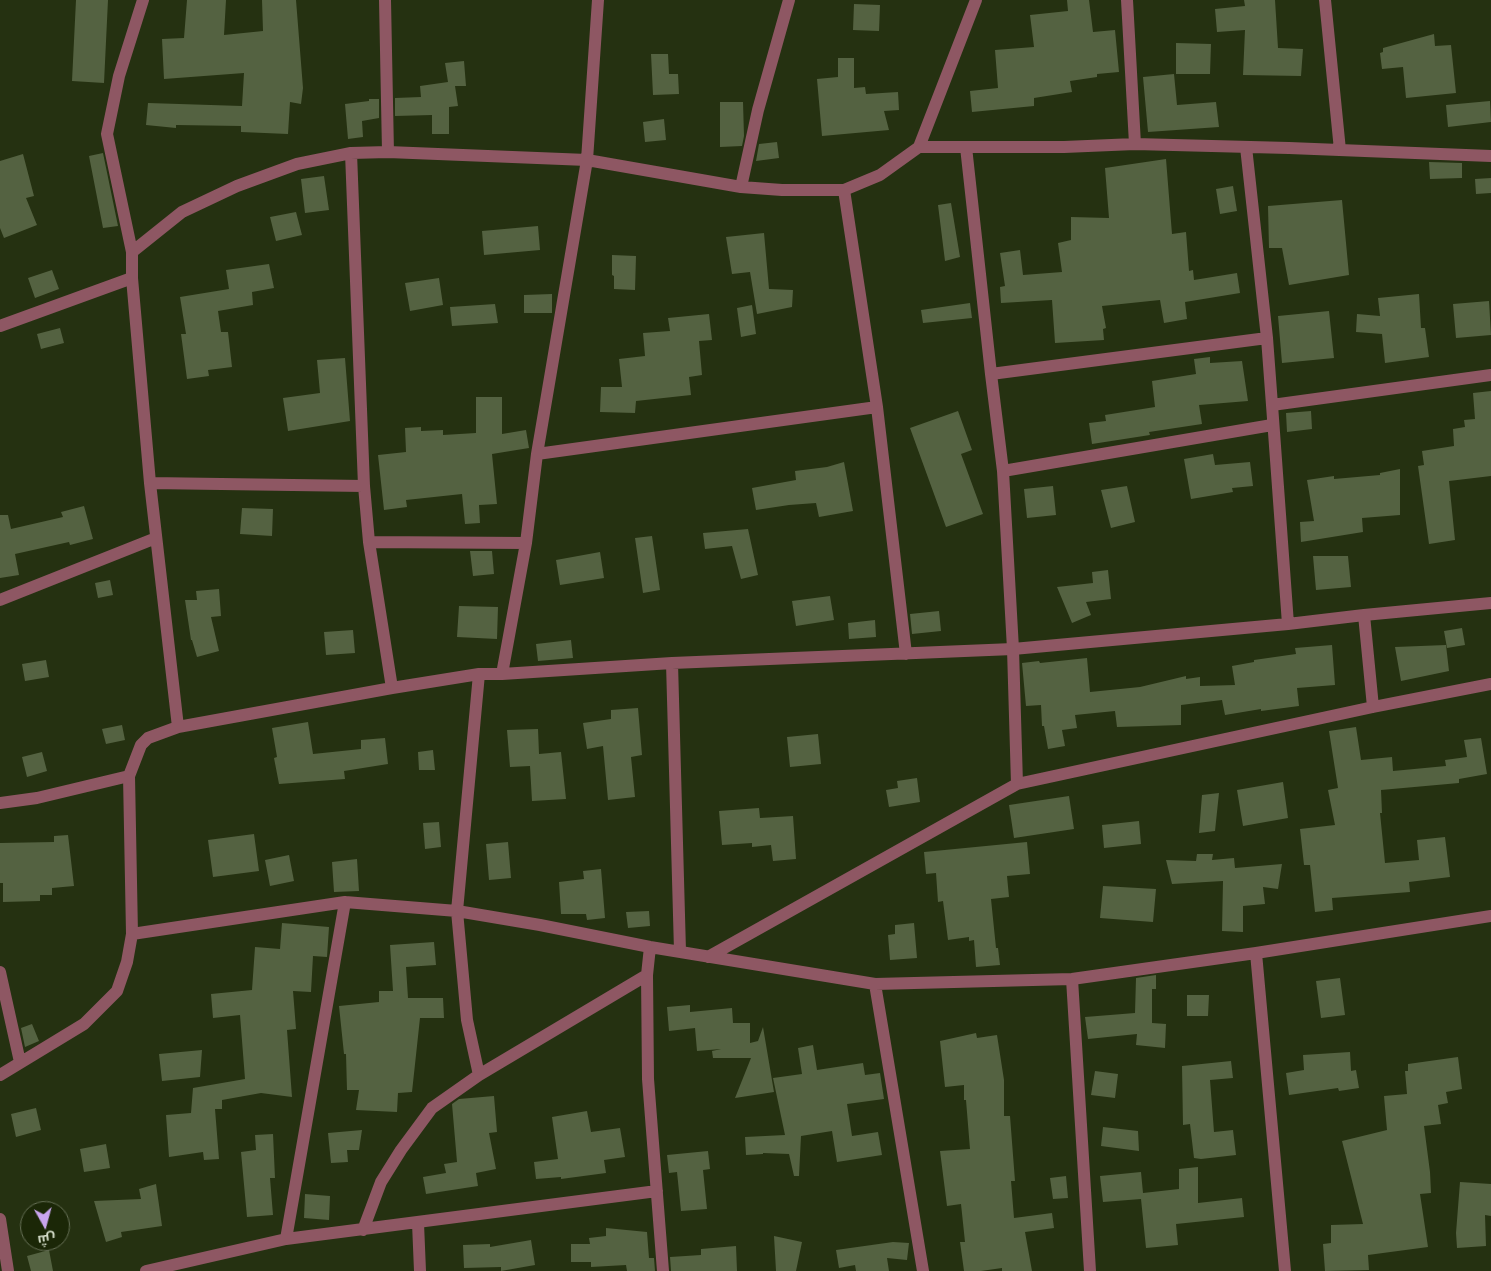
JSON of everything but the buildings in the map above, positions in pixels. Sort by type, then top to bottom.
[{"type":"street","points":[[143,0],[119,76],[108,134],[132,252],[132,278],[150,483],[178,727]]},
{"type":"street","points":[[385,0],[388,152]]},
{"type":"street","points":[[502,674],[526,543],[537,454],[587,160],[598,0]]},
{"type":"street","points":[[741,187],[758,110],[789,0]]},
{"type":"street","points":[[132,252],[182,212],[237,186],[296,164],[351,153],[388,152],[587,160],[741,187],[782,190],[844,190],[880,175],[919,147],[976,0]]},
{"type":"street","points":[[1127,0],[1135,144]]},
{"type":"street","points":[[1325,0],[1340,150]]},
{"type":"street","points":[[919,147],[1064,147],[1135,144],[1246,146],[1491,156]]},
{"type":"street","points":[[1246,146],[1267,338],[1288,624]]},
{"type":"street","points":[[966,147],[990,374],[1003,471],[1013,649],[1017,784]]},
{"type":"street","points":[[351,153],[364,486],[369,542],[392,688]]},
{"type":"street","points":[[844,190],[877,407],[906,654]]},
{"type":"street","points":[[0,326],[132,278]]},
{"type":"street","points":[[990,374],[1267,338]]},
{"type":"street","points":[[1272,405],[1491,375]]},
{"type":"street","points":[[537,454],[877,407]]},
{"type":"street","points":[[1003,471],[1272,425]]},
{"type":"street","points":[[150,483],[364,486]]},
{"type":"street","points":[[0,600],[156,538]]},
{"type":"street","points":[[369,542],[526,543]]},
{"type":"street","points":[[0,1075],[84,1024],[117,991],[127,962],[132,934],[129,776],[141,745],[148,738],[178,727],[479,674],[672,663],[1013,649],[1491,603]]},
{"type":"street","points":[[1364,615],[1373,707]]},
{"type":"street","points":[[672,663],[680,951]]},
{"type":"street","points":[[479,674],[457,911],[467,1020],[479,1075]]},
{"type":"street","points":[[708,957],[1017,784],[1373,707],[1491,684]]},
{"type":"street","points":[[0,803],[37,798],[129,776]]},
{"type":"street","points":[[286,1240],[346,902]]},
{"type":"street","points":[[132,934],[346,902],[457,911],[650,947],[875,984],[1072,979],[1256,953],[1491,916]]},
{"type":"street","points":[[650,947],[647,975],[648,1079],[663,1271]]},
{"type":"street","points":[[1256,953],[1285,1271]]},
{"type":"street","points":[[0,972],[20,1062]]},
{"type":"street","points":[[363,1230],[381,1182],[401,1150],[432,1108],[479,1075],[647,975]]},
{"type":"street","points":[[1072,979],[1090,1271]]},
{"type":"street","points":[[875,984],[923,1271]]},
{"type":"street","points":[[146,1271],[286,1240],[657,1191]]},
{"type":"street","points":[[0,1219],[8,1271]]},
{"type":"street","points":[[418,1223],[420,1271]]}]
